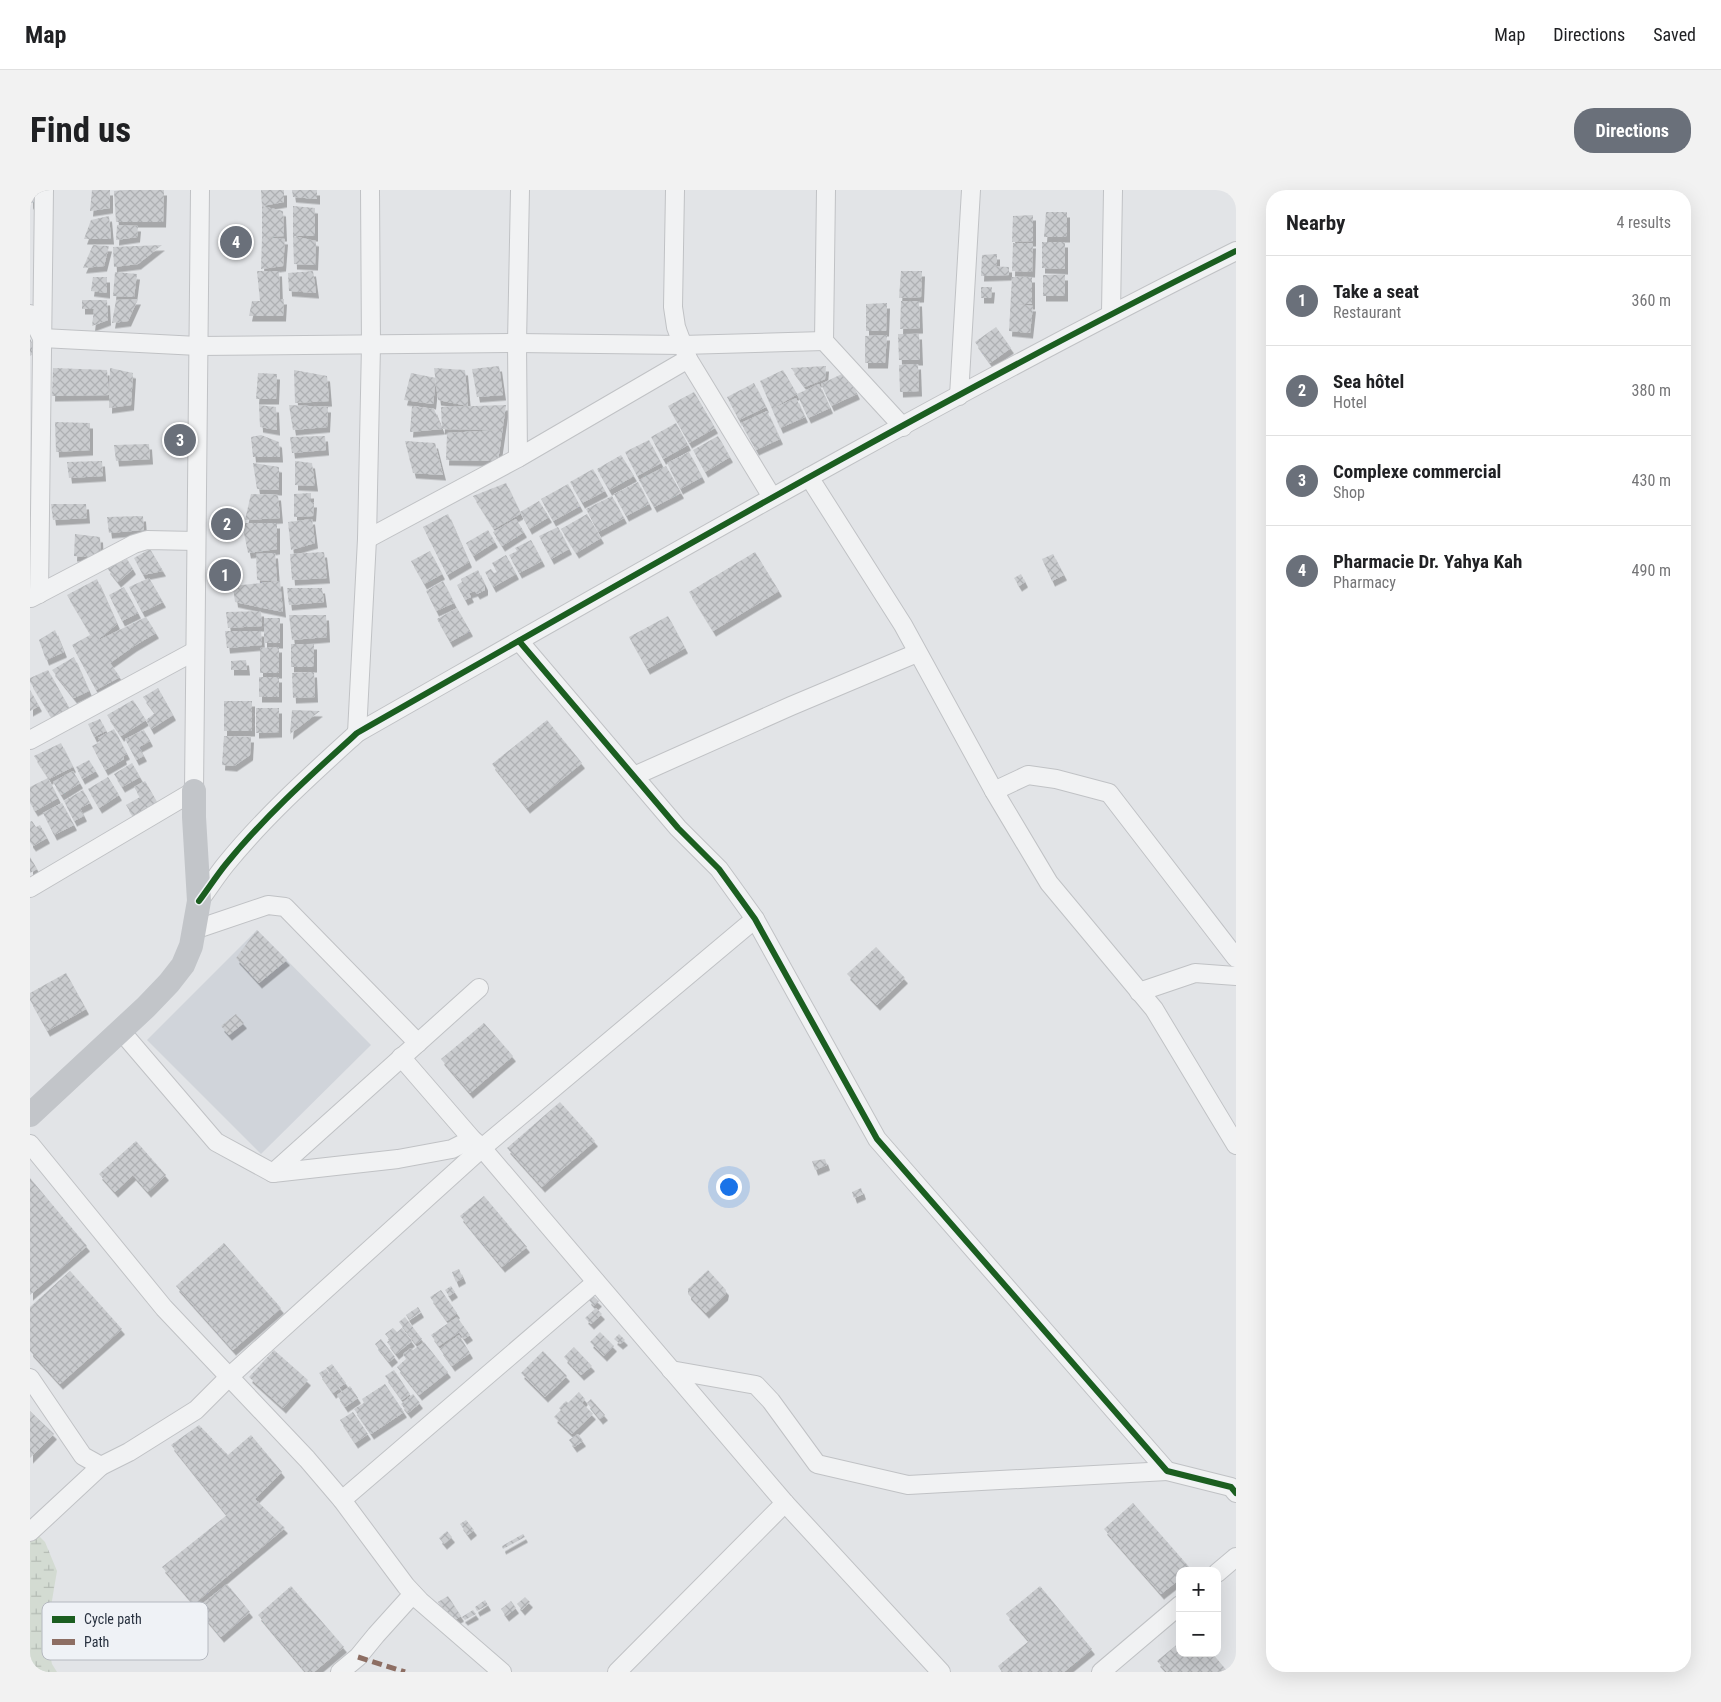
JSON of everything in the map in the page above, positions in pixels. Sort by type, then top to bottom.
[{"type":"street","points":[[44,190],[42,338],[36,376],[34,596],[134,544],[147,540],[196,541]]},
{"type":"street","points":[[31,1110],[121,1031],[169,984],[183,966],[194,930],[199,901],[194,791],[200,190]]},
{"type":"street","points":[[357,733],[367,539],[371,345],[370,190]]},
{"type":"street","points":[[518,458],[517,343],[520,190]]},
{"type":"street","points":[[675,190],[673,307],[676,326],[685,352],[772,497]]},
{"type":"street","points":[[826,190],[824,341],[903,427]]},
{"type":"street","points":[[960,396],[971,190]]},
{"type":"street","points":[[1111,313],[1113,190]]},
{"type":"street","points":[[199,901],[225,864],[250,837],[322,764],[357,733],[772,497],[1111,313],[1236,251]]},
{"type":"street","points":[[30,314],[42,338]]},
{"type":"street","points":[[42,338],[198,346],[517,343],[685,352],[824,341]]},
{"type":"street","points":[[367,539],[518,458],[685,352]]},
{"type":"street","points":[[809,477],[903,624],[917,653],[994,791],[1049,883],[1154,1009],[1236,1144]]},
{"type":"street","points":[[518,641],[678,828],[719,869],[754,919],[877,1139],[1167,1471]]},
{"type":"street","points":[[30,740],[195,651]]},
{"type":"street","points":[[634,776],[791,706],[917,653]]},
{"type":"street","points":[[994,791],[1028,775],[1056,779],[1109,793],[1236,958]]},
{"type":"street","points":[[30,888],[194,791]]},
{"type":"street","points":[[194,930],[268,905],[285,907],[418,1043]]},
{"type":"street","points":[[30,1532],[101,1466],[129,1452],[196,1410],[477,1143],[754,919]]},
{"type":"street","points":[[1139,992],[1195,973],[1236,976]]},
{"type":"street","points":[[273,1173],[479,988]]},
{"type":"street","points":[[121,1031],[216,1142],[273,1173],[398,1159],[477,1143]]},
{"type":"street","points":[[401,1057],[785,1503],[941,1672]]},
{"type":"street","points":[[30,1144],[164,1308],[307,1459],[342,1500],[413,1594],[502,1672]]},
{"type":"street","points":[[342,1500],[596,1282]]},
{"type":"street","points":[[671,1370],[756,1385],[771,1401],[817,1464],[908,1485],[1167,1471],[1231,1488],[1236,1493]]},
{"type":"street","points":[[30,1378],[82,1456],[101,1466]]},
{"type":"street","points":[[617,1672],[785,1503]]},
{"type":"street","points":[[1221,1570],[1236,1557]]},
{"type":"street","points":[[340,1672],[358,1657],[413,1594]]},
{"type":"street","points":[[1100,1672],[1176,1608]]},
{"type":"shaded area","points":[[257,930],[371,1045],[261,1154],[147,1040]]},
{"type":"green space","points":[[30,1527],[45,1542],[57,1571],[52,1602],[42,1602],[42,1660],[51,1660],[57,1672],[30,1672]]},
{"type":"building","points":[[30,190],[38,199],[30,204]]},
{"type":"building","points":[[92,190],[110,190],[110,208],[90,211]]},
{"type":"building","points":[[164,190],[163,222],[116,222],[114,191]]},
{"type":"building","points":[[261,190],[284,190],[284,202],[262,206]]},
{"type":"building","points":[[292,190],[317,190],[317,199],[293,197]]},
{"type":"building","points":[[262,206],[283,211],[284,236],[262,237]]},
{"type":"building","points":[[293,206],[315,208],[315,236],[293,236]]},
{"type":"building","points":[[1046,212],[1067,212],[1067,237],[1044,237]]},
{"type":"building","points":[[1033,215],[1033,241],[1012,242],[1013,216]]},
{"type":"building","points":[[109,216],[111,239],[84,239],[91,220]]},
{"type":"building","points":[[117,225],[138,226],[137,237],[116,240]]},
{"type":"building","points":[[293,236],[316,241],[315,265],[294,264]]},
{"type":"building","points":[[262,237],[285,239],[283,266],[261,269]]},
{"type":"building","points":[[1042,242],[1065,242],[1065,269],[1042,268]]},
{"type":"building","points":[[1013,243],[1033,243],[1032,272],[1012,271]]},
{"type":"building","points":[[93,245],[109,246],[104,266],[83,268]]},
{"type":"building","points":[[162,245],[138,264],[114,267],[113,247]]},
{"type":"building","points":[[997,254],[997,265],[988,266],[1009,267],[1009,275],[981,276],[982,255]]},
{"type":"building","points":[[257,271],[279,271],[280,299],[284,299],[283,316],[249,316],[252,301],[260,301]]},
{"type":"building","points":[[313,271],[316,293],[289,291],[288,273]]},
{"type":"building","points":[[901,271],[922,271],[921,297],[899,298]]},
{"type":"building","points":[[115,272],[137,274],[134,297],[113,296]]},
{"type":"building","points":[[1043,275],[1065,275],[1065,296],[1043,296]]},
{"type":"building","points":[[93,277],[107,277],[107,293],[91,291]]},
{"type":"building","points":[[1012,277],[1032,277],[1032,304],[1017,304],[1033,306],[1030,333],[1009,331]]},
{"type":"building","points":[[981,287],[992,287],[991,298],[981,298]]},
{"type":"building","points":[[138,299],[128,321],[112,323],[116,300]]},
{"type":"building","points":[[82,300],[107,300],[108,320],[92,326],[94,309],[82,309]]},
{"type":"building","points":[[901,301],[919,301],[920,328],[900,329]]},
{"type":"building","points":[[887,303],[886,331],[866,331],[866,304]]},
{"type":"building","points":[[996,327],[1011,348],[990,363],[975,342]]},
{"type":"building","points":[[898,334],[919,334],[920,360],[899,360]]},
{"type":"building","points":[[887,335],[885,363],[865,363],[865,336]]},
{"type":"building","points":[[30,339],[37,352],[30,356]]},
{"type":"building","points":[[918,364],[919,391],[900,392],[899,365]]},
{"type":"building","points":[[499,366],[503,395],[477,397],[472,369]]},
{"type":"building","points":[[826,366],[825,379],[805,387],[791,368]]},
{"type":"building","points":[[53,368],[107,370],[109,395],[52,396]]},
{"type":"building","points":[[110,368],[133,373],[131,405],[109,408]]},
{"type":"building","points":[[434,368],[465,370],[468,406],[438,400]]},
{"type":"building","points":[[294,370],[327,376],[329,401],[295,403]]},
{"type":"building","points":[[783,370],[797,394],[772,409],[760,381]]},
{"type":"building","points":[[846,372],[857,394],[831,406],[821,384]]},
{"type":"building","points":[[258,373],[277,374],[276,399],[256,399]]},
{"type":"building","points":[[411,373],[436,378],[433,404],[404,400]]},
{"type":"building","points":[[754,383],[766,407],[739,420],[727,397]]},
{"type":"building","points":[[819,384],[830,408],[808,418],[797,394]]},
{"type":"building","points":[[694,392],[715,428],[689,443],[668,406]]},
{"type":"building","points":[[796,398],[805,417],[780,428],[772,409]]},
{"type":"building","points":[[259,405],[276,407],[277,430],[260,427]]},
{"type":"building","points":[[289,405],[328,407],[327,427],[293,430]]},
{"type":"building","points":[[506,405],[498,461],[446,460],[447,433],[499,430],[442,429],[441,407]]},
{"type":"building","points":[[412,406],[434,409],[442,429],[410,432]]},
{"type":"building","points":[[767,411],[780,439],[756,450],[741,423]]},
{"type":"building","points":[[55,422],[90,423],[90,450],[56,452]]},
{"type":"building","points":[[676,423],[688,445],[663,459],[651,437]]},
{"type":"building","points":[[261,435],[279,442],[280,457],[253,457],[251,437]]},
{"type":"building","points":[[325,436],[326,450],[292,453],[290,437]]},
{"type":"building","points":[[718,436],[730,457],[705,472],[693,450]]},
{"type":"building","points":[[649,440],[661,463],[637,476],[625,452]]},
{"type":"building","points":[[405,441],[435,443],[443,475],[413,473]]},
{"type":"building","points":[[149,444],[150,459],[116,461],[114,445]]},
{"type":"building","points":[[689,452],[702,477],[680,489],[667,463]]},
{"type":"building","points":[[621,455],[634,476],[609,490],[597,469]]},
{"type":"building","points":[[102,461],[103,476],[69,478],[67,462]]},
{"type":"building","points":[[295,461],[312,463],[315,486],[295,485]]},
{"type":"building","points":[[253,463],[279,467],[279,490],[257,489]]},
{"type":"building","points":[[666,466],[681,493],[654,507],[639,480]]},
{"type":"building","points":[[593,469],[605,491],[582,503],[570,482]]},
{"type":"building","points":[[638,482],[649,504],[626,516],[614,494]]},
{"type":"building","points":[[506,483],[520,514],[494,529],[473,496]]},
{"type":"building","points":[[568,484],[580,506],[553,521],[541,499]]},
{"type":"building","points":[[311,493],[311,502],[314,502],[313,516],[294,517],[294,494]]},
{"type":"building","points":[[251,494],[278,495],[280,518],[245,520]]},
{"type":"building","points":[[612,496],[624,518],[598,532],[586,509]]},
{"type":"building","points":[[539,501],[549,517],[529,529],[520,512]]},
{"type":"building","points":[[51,504],[86,504],[87,518],[53,520]]},
{"type":"building","points":[[448,514],[469,562],[447,575],[423,527]]},
{"type":"building","points":[[587,514],[601,538],[576,553],[561,529]]},
{"type":"building","points":[[143,516],[144,530],[109,533],[107,517]]},
{"type":"building","points":[[312,519],[315,543],[291,550],[288,522]]},
{"type":"building","points":[[516,519],[524,532],[502,546],[493,532]]},
{"type":"building","points":[[242,523],[277,523],[277,549],[248,553]]},
{"type":"building","points":[[558,527],[569,549],[551,559],[539,536]]},
{"type":"building","points":[[488,530],[495,542],[473,556],[466,543]]},
{"type":"building","points":[[75,534],[100,537],[101,558],[74,556]]},
{"type":"building","points":[[531,540],[542,561],[519,573],[509,555],[517,551],[515,548]]},
{"type":"building","points":[[150,549],[163,571],[143,575],[134,558]]},
{"type":"building","points":[[430,551],[442,574],[424,584],[411,561]]},
{"type":"building","points":[[324,552],[327,578],[292,580],[290,554]]},
{"type":"building","points":[[755,552],[779,591],[713,631],[689,592]]},
{"type":"building","points":[[275,553],[277,581],[257,580],[256,554]]},
{"type":"building","points":[[1053,554],[1064,575],[1052,581],[1042,559]]},
{"type":"building","points":[[506,555],[516,574],[493,587],[485,572],[491,569],[494,573],[497,572],[492,563]]},
{"type":"building","points":[[127,559],[133,569],[118,582],[107,568]]},
{"type":"building","points":[[478,570],[485,585],[485,590],[477,594],[475,591],[469,593],[471,597],[465,600],[457,585],[462,582],[461,579]]},
{"type":"building","points":[[1021,574],[1025,582],[1019,586],[1014,578]]},
{"type":"building","points":[[149,578],[163,602],[142,612],[129,587]]},
{"type":"building","points":[[97,579],[117,624],[95,642],[146,617],[156,633],[110,663],[120,677],[96,690],[72,645],[90,635],[93,639],[67,595]]},
{"type":"building","points":[[280,581],[283,612],[235,602],[233,586]]},
{"type":"building","points":[[443,581],[454,603],[436,611],[426,591]]},
{"type":"building","points":[[124,587],[138,613],[122,621],[109,595]]},
{"type":"building","points":[[287,588],[322,588],[324,602],[289,605]]},
{"type":"building","points":[[457,608],[470,631],[450,642],[437,619]]},
{"type":"building","points":[[261,611],[262,626],[228,628],[226,612]]},
{"type":"building","points":[[289,615],[326,615],[327,637],[292,640]]},
{"type":"building","points":[[668,616],[685,648],[647,669],[629,637]]},
{"type":"building","points":[[264,618],[280,618],[280,643],[264,643]]},
{"type":"building","points":[[55,630],[64,652],[46,660],[39,640]]},
{"type":"building","points":[[225,631],[261,631],[262,645],[227,648]]},
{"type":"building","points":[[291,644],[314,644],[314,667],[291,667]]},
{"type":"building","points":[[279,647],[279,673],[260,673],[260,648]]},
{"type":"building","points":[[74,657],[89,691],[74,698],[52,670]]},
{"type":"building","points":[[246,660],[247,670],[231,670],[231,661]]},
{"type":"building","points":[[48,670],[71,711],[53,720],[30,682],[30,678]]},
{"type":"building","points":[[314,672],[315,697],[293,698],[292,673]]},
{"type":"building","points":[[259,677],[279,677],[279,697],[259,697]]},
{"type":"building","points":[[158,688],[173,715],[151,729],[146,720],[155,713],[143,697]]},
{"type":"building","points":[[30,690],[39,706],[30,711]]},
{"type":"building","points":[[133,700],[146,720],[121,736],[107,715]]},
{"type":"building","points":[[224,701],[252,701],[252,731],[224,731]]},
{"type":"building","points":[[256,708],[279,708],[279,732],[256,733]]},
{"type":"building","points":[[292,710],[320,711],[290,734]]},
{"type":"building","points":[[100,719],[106,731],[94,737],[88,724]]},
{"type":"building","points":[[547,720],[582,763],[527,808],[492,764]]},
{"type":"building","points":[[114,729],[127,754],[123,756],[124,759],[105,770],[92,746],[100,742],[98,738]]},
{"type":"building","points":[[144,730],[150,741],[139,747],[144,756],[136,760],[125,739]]},
{"type":"building","points":[[224,736],[251,737],[250,755],[234,766],[222,765]]},
{"type":"building","points":[[61,743],[73,767],[49,779],[34,756]]},
{"type":"building","points":[[89,760],[96,771],[82,779],[76,767]]},
{"type":"building","points":[[132,763],[140,777],[122,787],[114,774]]},
{"type":"building","points":[[73,771],[80,783],[61,795],[53,782]]},
{"type":"building","points":[[108,777],[119,795],[99,808],[88,789]]},
{"type":"building","points":[[48,778],[58,798],[35,811],[30,803],[30,787]]},
{"type":"building","points":[[145,781],[157,802],[133,816],[126,805],[140,797],[134,787]]},
{"type":"building","points":[[83,790],[90,803],[80,808],[84,816],[74,821],[64,801]]},
{"type":"building","points":[[62,803],[74,825],[54,835],[43,813]]},
{"type":"building","points":[[32,821],[36,827],[40,825],[47,838],[33,846],[30,842],[30,822]]},
{"type":"building","points":[[30,857],[37,869],[30,873]]},
{"type":"building","points":[[257,930],[287,960],[259,983],[236,958]]},
{"type":"building","points":[[876,947],[905,978],[877,1005],[847,974]]},
{"type":"building","points":[[66,973],[86,1009],[47,1031],[30,1000],[30,993]]},
{"type":"building","points":[[236,1014],[244,1023],[229,1035],[221,1026]]},
{"type":"building","points":[[484,1023],[513,1056],[470,1093],[441,1059]]},
{"type":"building","points":[[560,1102],[595,1141],[542,1187],[507,1148]]},
{"type":"building","points":[[136,1141],[166,1175],[148,1192],[133,1175],[115,1192],[99,1174]]},
{"type":"building","points":[[825,1159],[827,1165],[815,1170],[812,1161]]},
{"type":"building","points":[[30,1178],[87,1246],[30,1295]]},
{"type":"building","points":[[861,1188],[863,1194],[854,1198],[852,1192]]},
{"type":"building","points":[[484,1196],[527,1247],[502,1267],[460,1216]]},
{"type":"building","points":[[224,1243],[281,1308],[233,1350],[176,1286]]},
{"type":"building","points":[[459,1269],[463,1278],[456,1282],[452,1272]]},
{"type":"building","points":[[708,1270],[726,1290],[725,1295],[706,1313],[688,1294],[688,1289]]},
{"type":"building","points":[[70,1271],[122,1329],[60,1384],[30,1351],[30,1307]]},
{"type":"building","points":[[451,1286],[455,1292],[449,1296],[445,1290]]},
{"type":"building","points":[[441,1290],[457,1313],[447,1321],[430,1297]]},
{"type":"building","points":[[592,1295],[599,1301],[594,1306],[588,1299]]},
{"type":"building","points":[[418,1307],[421,1312],[409,1320],[406,1315]]},
{"type":"building","points":[[596,1308],[602,1314],[591,1324],[585,1318]]},
{"type":"building","points":[[405,1317],[422,1339],[416,1344],[399,1322]]},
{"type":"building","points":[[457,1317],[470,1335],[464,1339],[459,1332],[439,1346],[431,1335]]},
{"type":"building","points":[[393,1328],[397,1332],[402,1328],[412,1341],[396,1354],[387,1342],[390,1340],[385,1334]]},
{"type":"building","points":[[600,1332],[614,1346],[604,1356],[590,1342]]},
{"type":"building","points":[[619,1334],[625,1340],[620,1344],[614,1339]]},
{"type":"building","points":[[459,1335],[470,1353],[452,1366],[440,1349]]},
{"type":"building","points":[[381,1339],[395,1357],[389,1362],[375,1344]]},
{"type":"building","points":[[424,1342],[448,1372],[419,1395],[397,1367],[406,1359],[403,1354]]},
{"type":"building","points":[[574,1347],[592,1366],[581,1375],[564,1357]]},
{"type":"building","points":[[274,1350],[308,1380],[283,1408],[249,1377]]},
{"type":"building","points":[[543,1351],[567,1376],[545,1397],[521,1373]]},
{"type":"building","points":[[332,1364],[346,1383],[340,1387],[326,1368]]},
{"type":"building","points":[[326,1369],[340,1388],[333,1393],[319,1373]]},
{"type":"building","points":[[394,1370],[410,1394],[402,1400],[385,1376]]},
{"type":"building","points":[[385,1384],[404,1412],[371,1434],[354,1409],[364,1403],[362,1399]]},
{"type":"building","points":[[350,1386],[358,1398],[345,1407],[337,1395]]},
{"type":"building","points":[[579,1392],[585,1399],[582,1403],[593,1414],[572,1434],[554,1417],[566,1401],[568,1403]]},
{"type":"building","points":[[413,1394],[420,1403],[408,1413],[401,1404]]},
{"type":"building","points":[[591,1399],[605,1415],[600,1419],[587,1403]]},
{"type":"building","points":[[30,1411],[54,1434],[30,1458]]},
{"type":"building","points":[[353,1412],[368,1434],[355,1443],[340,1420]]},
{"type":"building","points":[[199,1425],[228,1455],[251,1435],[282,1472],[255,1499],[285,1528],[196,1602],[192,1602],[162,1567],[227,1515],[171,1445]]},
{"type":"building","points":[[578,1434],[583,1441],[574,1447],[569,1440]]},
{"type":"building","points":[[1133,1503],[1189,1567],[1176,1567],[1176,1582],[1161,1594],[1104,1529]]},
{"type":"building","points":[[466,1520],[474,1530],[468,1535],[460,1524]]},
{"type":"building","points":[[447,1531],[452,1537],[444,1544],[439,1538]]},
{"type":"building","points":[[523,1534],[525,1537],[503,1549],[502,1546]]},
{"type":"building","points":[[227,1584],[250,1612],[221,1637],[208,1621],[208,1602],[204,1602]]},
{"type":"building","points":[[291,1586],[344,1647],[314,1672],[306,1672],[258,1615]]},
{"type":"building","points":[[1040,1586],[1092,1649],[1064,1672],[1002,1672],[998,1666],[1029,1641],[1006,1614]]},
{"type":"building","points":[[448,1596],[461,1616],[450,1623],[438,1602]]},
{"type":"building","points":[[525,1597],[530,1602],[522,1610],[517,1604]]},
{"type":"building","points":[[485,1600],[488,1605],[477,1611],[475,1607]]},
{"type":"building","points":[[511,1601],[516,1608],[506,1616],[501,1609]]},
{"type":"building","points":[[473,1610],[476,1614],[465,1620],[462,1617]]},
{"type":"building","points":[[1176,1645],[1176,1657],[1215,1657],[1228,1672],[1167,1672],[1157,1661]]},
{"type":"marked path","points":[[358,1657],[405,1672]]},
{"type":"cycle path","points":[[199,901],[241,846],[289,796],[357,733],[903,425],[1236,251]]},
{"type":"cycle path","points":[[519,641],[678,828],[719,869],[755,919],[877,1139],[1167,1471],[1231,1487],[1236,1493]]},
{"type":"place","name":"Pharmacie Dr. Yahya Kah","points":[[236,242]]},
{"type":"place","name":"Complexe commercial","points":[[180,440]]},
{"type":"place","name":"Sea hôtel","points":[[227,524]]},
{"type":"place","name":"Take a seat","points":[[225,575]]}]
